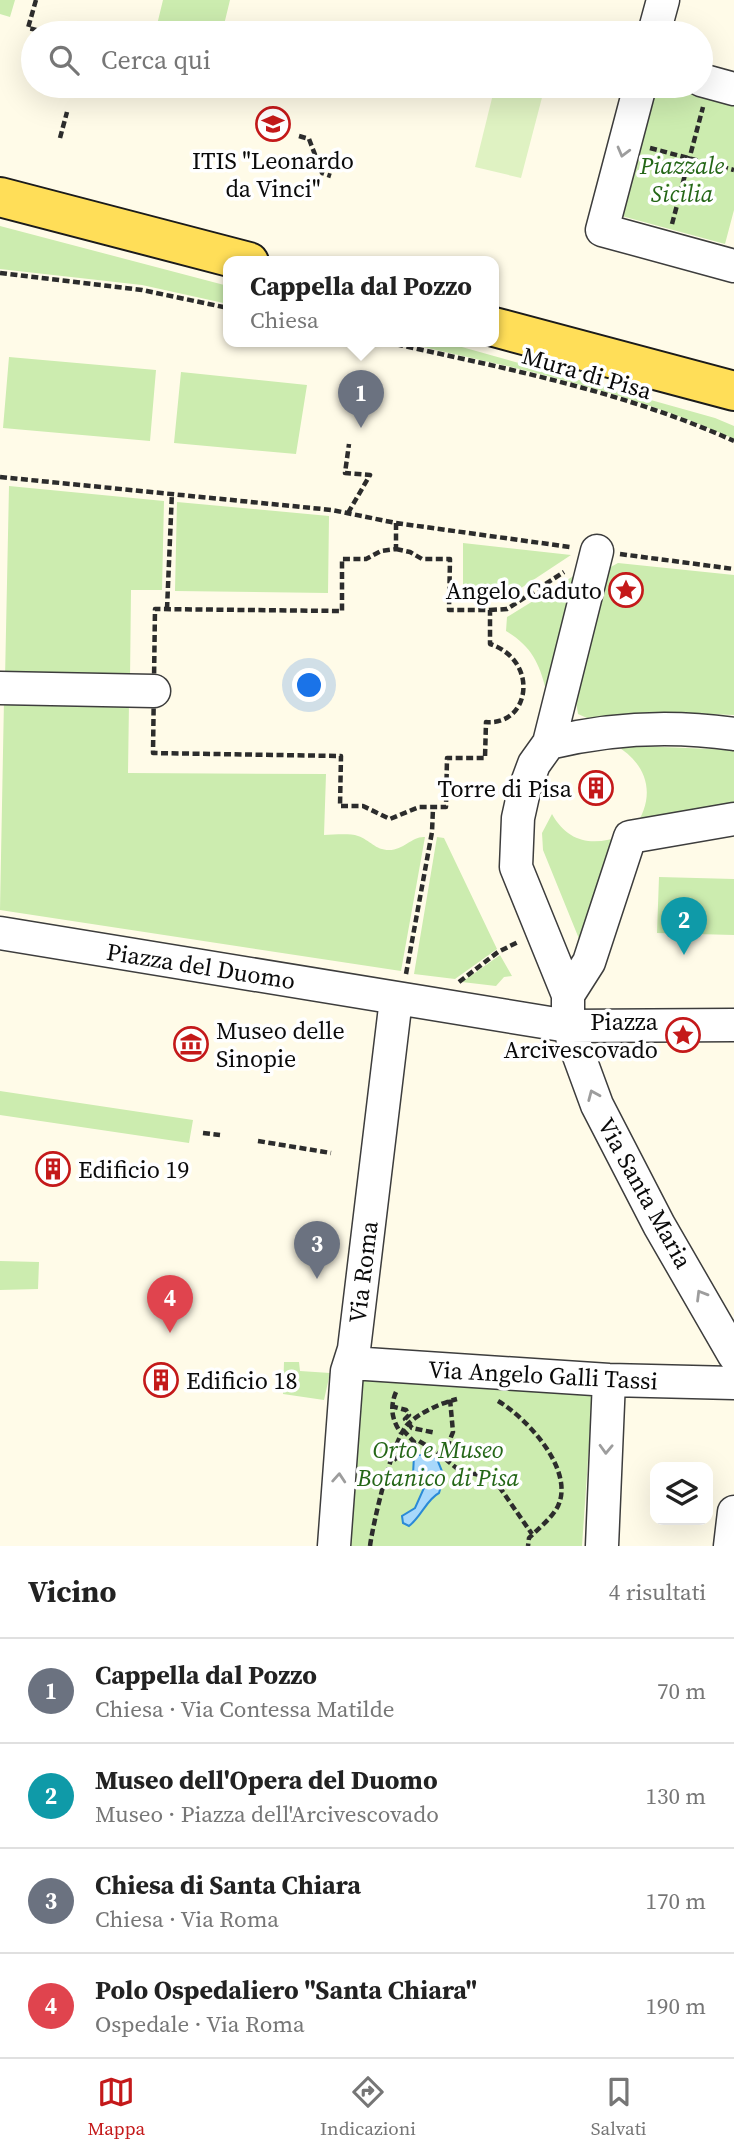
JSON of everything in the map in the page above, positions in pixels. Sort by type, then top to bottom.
[{"type":"main road","points":[[0,197],[226,256]]},
{"type":"main road","points":[[499,328],[734,391]]},
{"type":"street","points":[[657,21],[663,0]]},
{"type":"street","points":[[637,98],[602,230],[733,262]]},
{"type":"street","points":[[568,1026],[568,995],[516,867],[516,831],[524,791],[534,764],[549,743],[597,551]]},
{"type":"street","points":[[0,688],[154,691]]},
{"type":"street","points":[[549,743],[609,731],[651,729],[734,734]]},
{"type":"street","points":[[568,995],[589,962],[629,837],[734,819]]},
{"type":"street","name":"Piazza del Duomo","points":[[0,933],[568,1026],[734,1025]]},
{"type":"street","name":"Via Roma","points":[[334,1546],[347,1371],[351,1363],[409,1000]]},
{"type":"street","name":"Via Santa Maria","points":[[568,1026],[597,1105],[624,1160],[734,1354]]},
{"type":"street","name":"Via Angelo Galli Tassi","points":[[351,1363],[609,1380],[734,1383]]},
{"type":"street","points":[[602,1546],[609,1380]]},
{"type":"street","points":[[730,1546],[734,1512]]},
{"type":"path","points":[[30,21],[36,0]]},
{"type":"path","points":[[665,247],[689,159],[710,98]]},
{"type":"path","points":[[60,138],[66,112]]},
{"type":"path","points":[[299,136],[309,139],[322,173],[331,176]]},
{"type":"path","points":[[625,142],[734,170]]},
{"type":"path","points":[[0,273],[142,290],[223,307]]},
{"type":"path","name":"Mura di Pisa","points":[[409,347],[542,376],[693,423],[734,441]]},
{"type":"path","points":[[348,513],[370,475],[345,473],[349,444]]},
{"type":"path","points":[[0,477],[172,492],[348,513],[396,523],[734,569]]},
{"type":"path","points":[[167,609],[172,492]]},
{"type":"path","points":[[396,523],[396,549]]},
{"type":"path","points":[[490,610],[490,644],[503,648],[520,666],[524,682],[522,697],[504,719],[486,722],[485,758],[447,758],[446,807],[419,807],[390,819],[363,806],[340,806],[341,756],[153,754],[155,609],[342,611],[342,559],[366,559],[381,551],[396,549],[410,552],[422,559],[450,559],[449,610],[507,609],[597,551]]},
{"type":"path","points":[[409,1000],[433,808]]},
{"type":"path","points":[[409,1000],[498,952]]},
{"type":"path","points":[[203,1133],[220,1135]]},
{"type":"path","points":[[258,1141],[331,1153]]},
{"type":"path","points":[[408,1388],[397,1387],[391,1406],[402,1431],[415,1443]]},
{"type":"path","points":[[443,1457],[453,1432],[448,1392]]},
{"type":"path","points":[[486,1396],[518,1413],[533,1429],[551,1456],[558,1476],[562,1493],[557,1509],[532,1534],[528,1546]]},
{"type":"path","points":[[370,1546],[372,1527],[402,1431],[408,1424],[450,1400],[463,1397]]},
{"type":"path","points":[[391,1406],[406,1410],[408,1424]]},
{"type":"path","points":[[408,1424],[421,1432],[436,1433]]},
{"type":"path","points":[[393,1461],[419,1441],[460,1471],[485,1476],[496,1482],[532,1534]]},
{"type":"path","points":[[365,1520],[372,1527]]},
{"type":"green space","points":[[0,0],[15,0],[10,17],[0,14]]},
{"type":"green space","points":[[163,0],[230,0],[225,21],[158,21]]},
{"type":"green space","name":"Piazzale Sicilia","points":[[713,96],[734,102],[734,210],[725,244],[618,215],[650,98]]},
{"type":"green space","points":[[492,98],[542,98],[521,178],[475,167]]},
{"type":"green space","points":[[0,226],[223,285],[223,303],[142,285],[0,269]]},
{"type":"green space","points":[[422,347],[462,347],[715,418],[734,426],[734,439],[653,407],[527,371]]},
{"type":"green space","points":[[9,357],[156,370],[150,441],[3,428]]},
{"type":"green space","points":[[181,372],[307,385],[296,454],[174,443]]},
{"type":"green space","points":[[9,486],[164,501],[162,590],[131,590],[130,679],[5,679]]},
{"type":"green space","points":[[177,502],[329,516],[328,593],[175,591]]},
{"type":"green space","points":[[463,543],[571,555],[509,596],[463,596]]},
{"type":"green space","points":[[618,563],[734,575],[734,715],[655,712],[587,718],[578,714],[575,696],[609,568]]},
{"type":"green space","points":[[580,572],[546,690],[533,656],[506,631],[507,617]]},
{"type":"green space","points":[[4,700],[129,702],[128,773],[326,774],[324,835],[354,835],[389,850],[425,837],[401,971],[0,910]]},
{"type":"green space","points":[[615,745],[734,750],[734,812],[634,828],[645,804],[646,782],[635,761]]},
{"type":"green space","points":[[552,814],[566,831],[583,840],[602,841],[623,835],[586,956],[543,850],[542,833]]},
{"type":"green space","points":[[437,837],[444,838],[497,949],[455,979],[414,974]]},
{"type":"green space","points":[[659,877],[734,879],[734,935],[657,933]]},
{"type":"green space","points":[[500,955],[512,976],[504,977],[496,986],[462,982]]},
{"type":"green space","points":[[0,1091],[193,1120],[189,1143],[0,1115]]},
{"type":"green space","points":[[0,1261],[39,1262],[38,1289],[0,1290]]},
{"type":"green space","points":[[284,1362],[299,1362],[300,1371],[330,1373],[324,1400],[283,1394]]},
{"type":"green space","name":"Orto e Museo Botanico di Pisa","points":[[361,1376],[593,1387],[582,1546],[348,1546]]},
{"type":"water","points":[[414,1455],[437,1459],[444,1476],[439,1493],[409,1526],[403,1523],[402,1516],[415,1508],[424,1488],[413,1475]]},
{"type":"place","name":"ITIS \"Leonardo da Vinci\"","points":[[273,124]]},
{"type":"place","name":"Cappella dal Pozzo","points":[[361,428]]},
{"type":"place","name":"Angelo Caduto","points":[[626,590]]},
{"type":"place","name":"Torre di Pisa","points":[[596,788]]},
{"type":"place","name":"Museo dell'Opera del Duomo","points":[[684,955]]},
{"type":"place","name":"Piazza Arcivescovado","points":[[683,1035]]},
{"type":"place","name":"Museo delle Sinopie","points":[[191,1044]]},
{"type":"place","name":"Edificio 19","points":[[53,1169]]},
{"type":"place","name":"Chiesa di Santa Chiara","points":[[317,1279]]},
{"type":"place","name":"Polo Ospedaliero \"Santa Chiara\"","points":[[170,1333]]},
{"type":"place","name":"Edificio 18","points":[[161,1380]]}]
